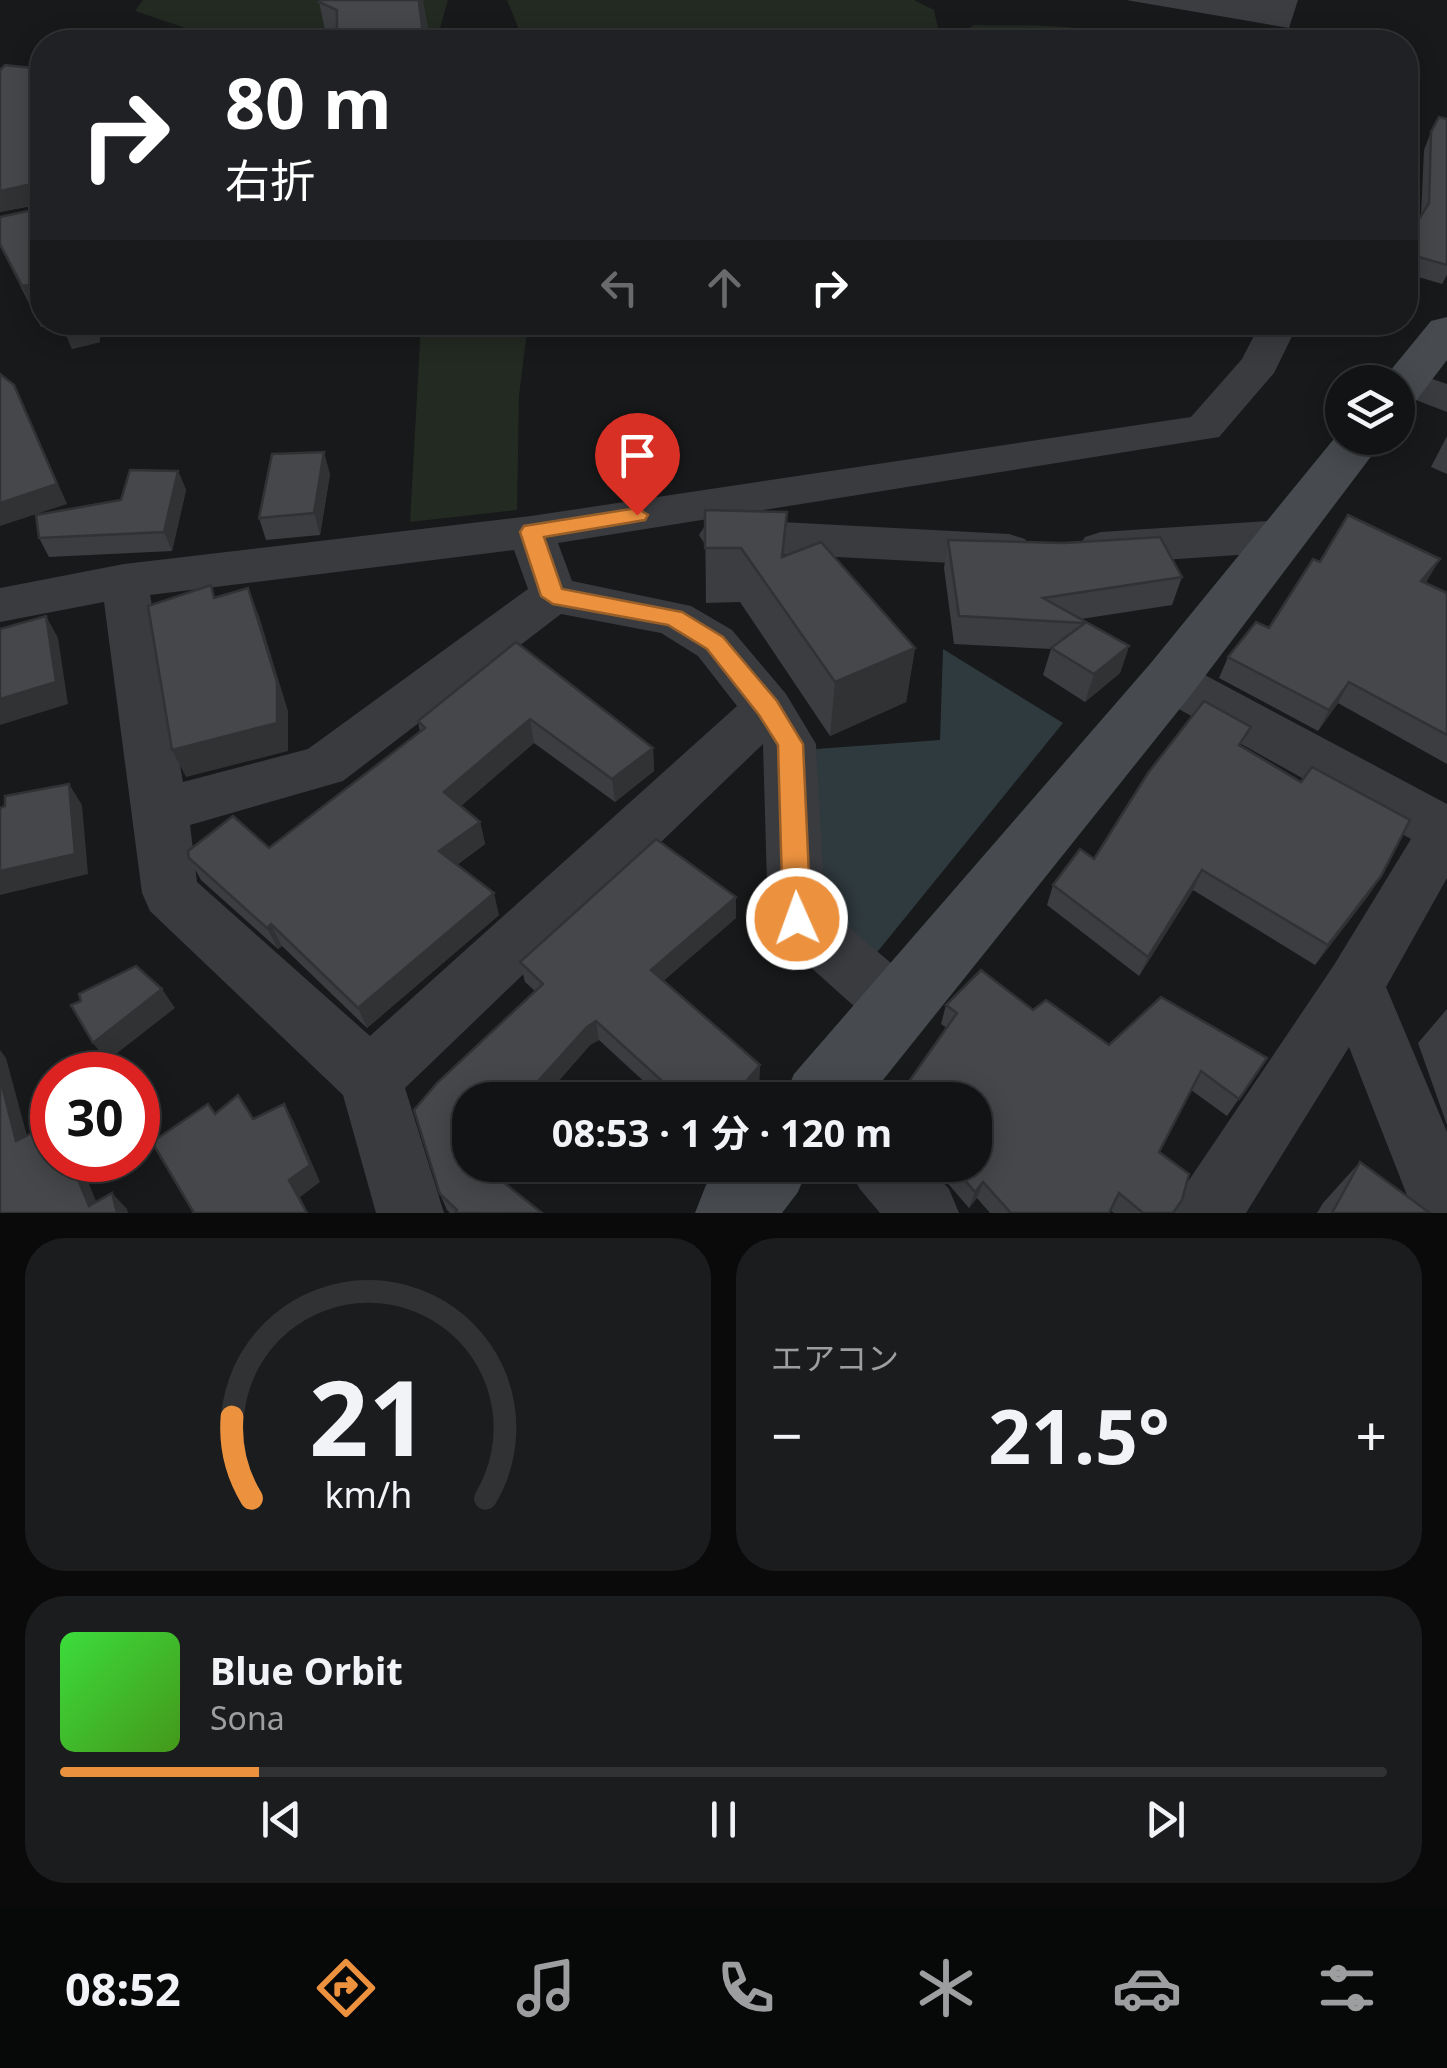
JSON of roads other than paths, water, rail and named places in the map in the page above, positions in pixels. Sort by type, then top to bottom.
[{"type":"street","points":[[1415,371],[1447,330]]},
{"type":"street","points":[[0,605],[124,581],[545,529],[1030,458],[1204,428],[1260,364],[1274,335]]},
{"type":"street","points":[[1415,391],[1447,400]]},
{"type":"street","points":[[836,1082],[1170,680],[1348,455]]},
{"type":"street","points":[[545,529],[1057,552],[1284,536]]},
{"type":"street","points":[[545,529],[553,596]]},
{"type":"street","points":[[124,581],[161,811],[170,893],[370,1078],[410,1213]]},
{"type":"street","points":[[161,811],[324,766],[553,596],[674,618],[715,643],[768,708],[790,744],[797,919],[896,1006]]},
{"type":"street","points":[[1170,680],[1446,829],[1355,985],[1207,1213]]},
{"type":"street","points":[[370,1078],[768,708]]},
{"type":"street","points":[[1355,985],[1447,1212]]},
{"type":"street","points":[[734,1213],[757,1182]]},
{"type":"street","points":[[897,1182],[925,1213]]}]
